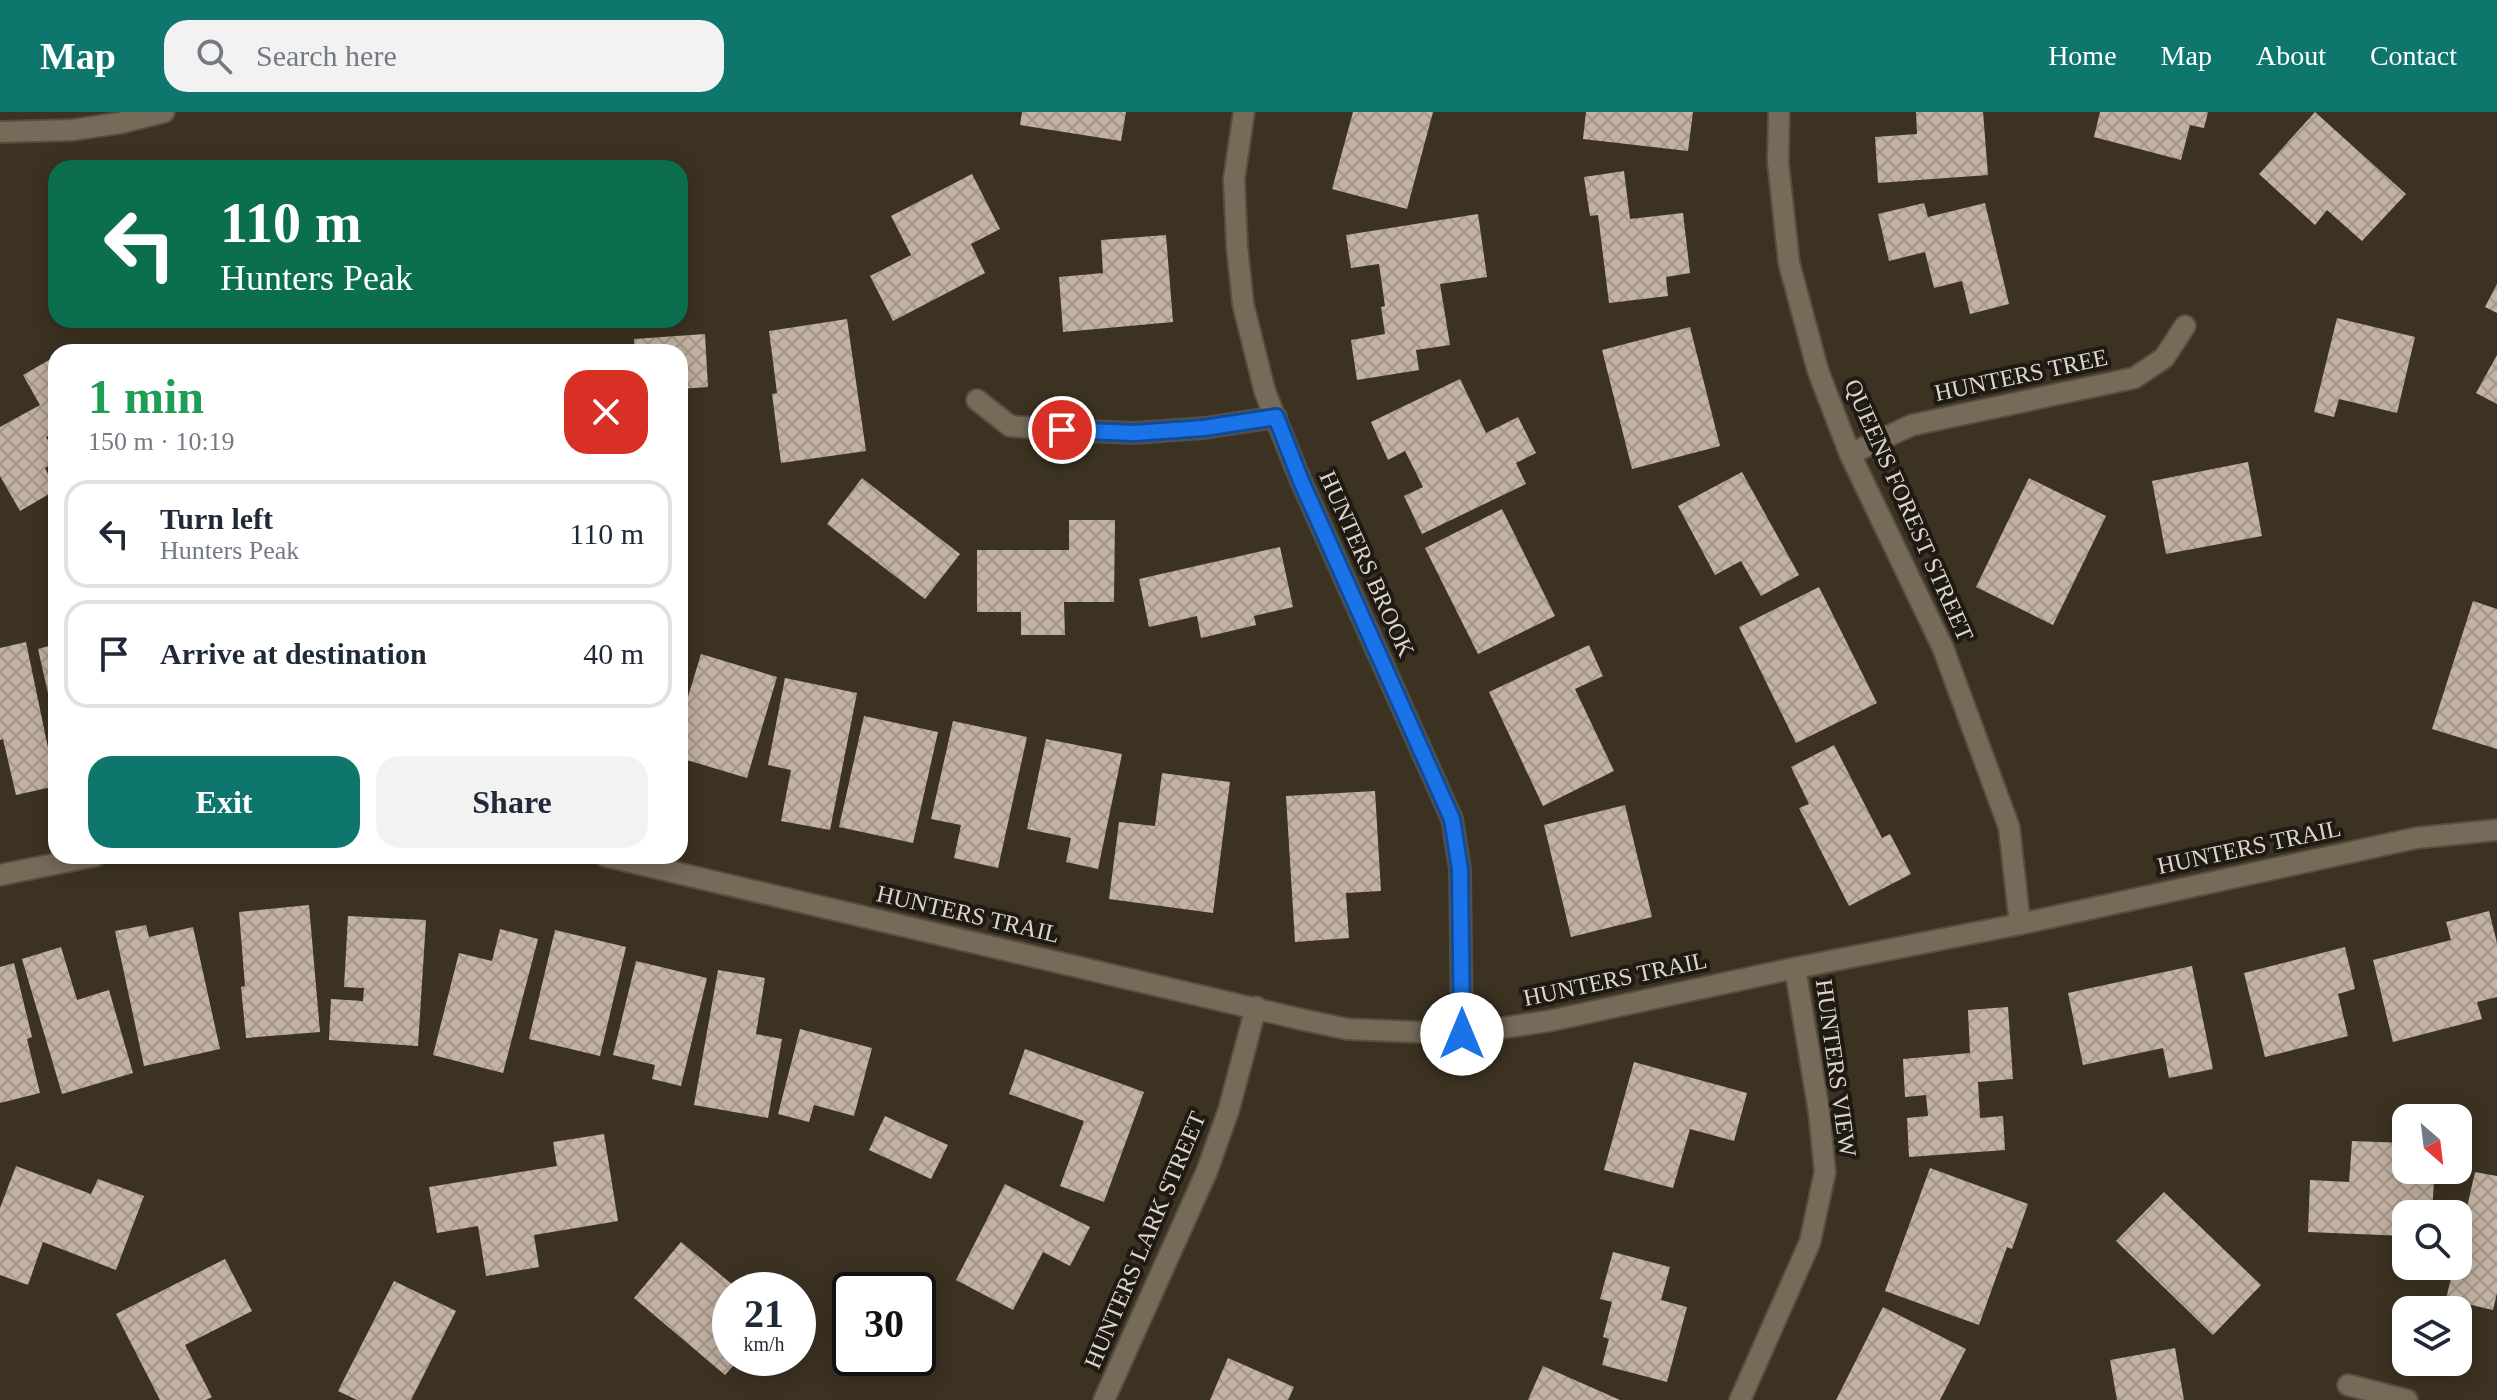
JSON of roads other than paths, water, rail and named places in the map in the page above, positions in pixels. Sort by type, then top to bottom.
[{"type":"street","points":[[0,132],[72,130],[164,112]]},
{"type":"street","name":"HUNTERS BROOK","points":[[1244,112],[1234,179],[1241,289],[1265,392],[1301,481],[1452,819],[1460,869],[1462,1034]]},
{"type":"street","name":"QUEENS FOREST STREET","points":[[1779,112],[1778,162],[1789,263],[1818,371],[1850,454],[1943,648],[2009,827],[2020,924]]},
{"type":"street","name":"HUNTERS TREE","points":[[1850,454],[1912,425],[2134,378],[2164,358],[2185,326]]},
{"type":"street","points":[[977,400],[1010,426],[1062,430],[1134,433],[1204,428],[1276,417]]},
{"type":"street","name":"HUNTERS TRAIL","points":[[639,864],[1347,1029],[1462,1034],[1549,1021],[2416,838],[2497,830]]},
{"type":"street","points":[[0,875],[55,864]]},
{"type":"street","name":"HUNTERS VIEW","points":[[1740,1400],[1810,1242],[1825,1172],[1819,1112],[1795,968]]},
{"type":"street","name":"HUNTERS LARK STREET","points":[[1104,1400],[1207,1171],[1229,1109],[1256,1007]]},
{"type":"street","points":[[2348,1385],[2407,1400]]}]
